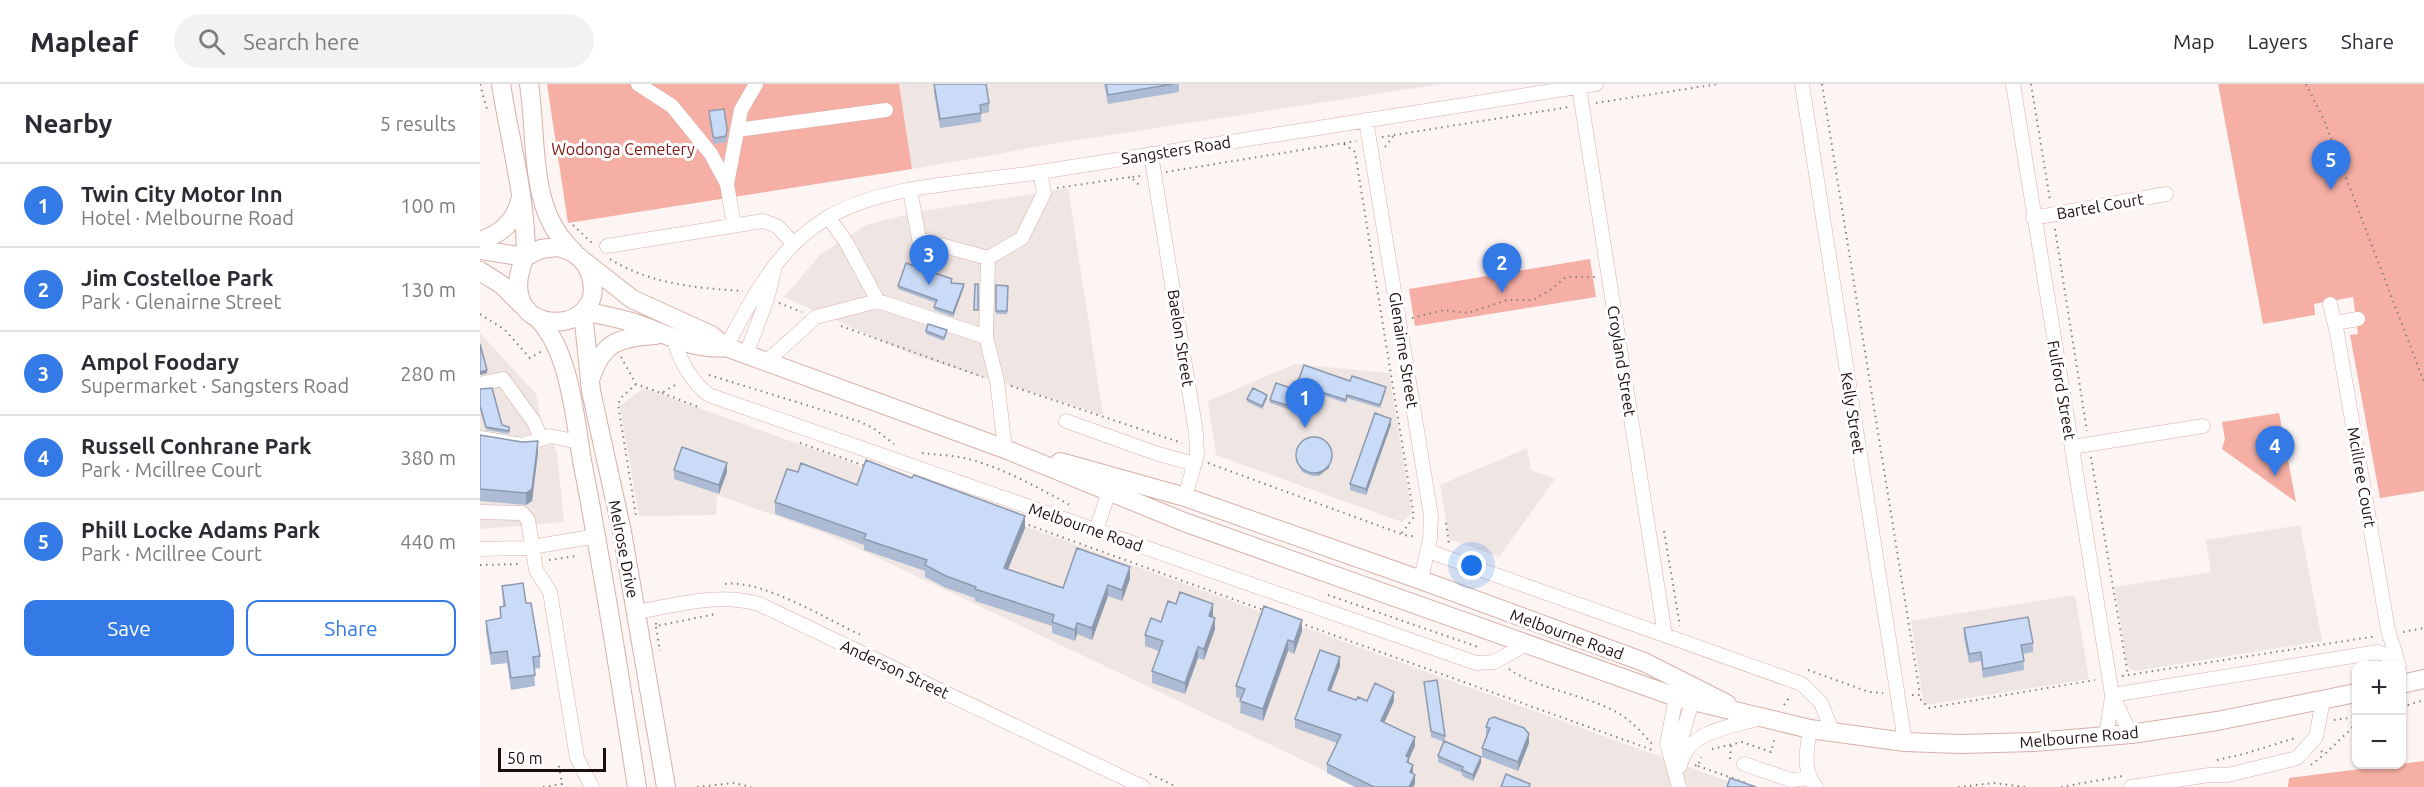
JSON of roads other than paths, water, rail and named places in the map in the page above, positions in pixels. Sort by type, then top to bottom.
[{"type":"main road","points":[[501,84],[521,186],[526,225],[526,257],[519,274],[518,285],[521,301],[532,314]]},
{"type":"main road","points":[[480,271],[502,285],[532,314],[549,323],[562,323],[573,319],[584,311],[590,299],[592,288],[588,270],[579,256],[553,229],[543,202],[529,84]]},
{"type":"main road","points":[[480,241],[500,232],[513,218],[520,201],[521,186]]},
{"type":"main road","points":[[480,250],[526,257],[535,251],[551,247],[562,248],[579,256]]},
{"type":"main road","name":"Melbourne Road","points":[[579,256],[632,299],[711,335],[726,347],[746,355],[1005,449],[1184,522],[1520,641],[1753,716],[1833,733],[1905,742],[1981,744],[2106,737],[2321,709],[2352,695]]},
{"type":"main road","name":"Melbourne Road","points":[[584,311],[634,323],[668,336],[708,347],[726,347]]},
{"type":"main road","name":"Melrose Drive","points":[[584,311],[590,382],[630,529],[637,612],[666,787]]},
{"type":"main road","name":"Melrose Drive","points":[[532,314],[553,338],[562,362],[597,536],[637,787]]},
{"type":"main road","points":[[590,382],[599,358],[615,341],[631,336],[668,336]]},
{"type":"main road","name":"Melbourne Road","points":[[1005,449],[1105,473],[1185,497],[1421,580],[1519,618],[1637,659],[1686,695]]},
{"type":"main road","name":"Baelon Street","points":[[1184,522],[1185,497]]},
{"type":"main road","points":[[597,536],[630,529]]},
{"type":"main road","points":[[610,616],[637,612]]},
{"type":"main road","points":[[1519,618],[1520,641]]},
{"type":"street","points":[[639,84],[672,106],[711,154],[727,184],[734,225]]},
{"type":"street","points":[[727,184],[743,104],[756,84]]},
{"type":"street","name":"Sangsters Road","points":[[726,347],[761,296],[776,263],[793,243],[828,217],[866,201],[910,190],[1040,172],[1596,84]]},
{"type":"street","name":"Kelly Street","points":[[1802,84],[1905,742]]},
{"type":"street","name":"Fulford Street","points":[[2013,84],[2112,695],[2131,734]]},
{"type":"street","name":"Croyland Street","points":[[1579,87],[1665,635]]},
{"type":"street","points":[[737,130],[886,110]]},
{"type":"street","name":"Glenairne Street","points":[[1366,120],[1431,516],[1429,545],[1421,580]]},
{"type":"street","name":"Baelon Street","points":[[1151,154],[1194,419],[1196,460],[1185,497]]},
{"type":"street","points":[[910,190],[919,239],[988,258],[1023,238],[1044,194],[1040,172]]},
{"type":"street","name":"Bartel Court","points":[[2033,218],[2166,194]]},
{"type":"street","points":[[828,217],[846,242],[878,301]]},
{"type":"street","points":[[608,252],[734,225],[768,221],[777,226],[793,243]]},
{"type":"street","points":[[988,258],[986,337],[997,381],[1005,449]]},
{"type":"street","name":"Sangsters Road","points":[[746,355],[761,296]]},
{"type":"street","points":[[766,362],[816,317],[878,301],[986,337]]},
{"type":"street","name":"Mcillree Court","points":[[2330,304],[2388,633],[2396,661]]},
{"type":"street","points":[[2335,323],[2358,318]]},
{"type":"street","name":"Melbourne Road","points":[[668,336],[690,378],[709,395],[1476,663],[1494,662],[1520,641]]},
{"type":"street","points":[[480,384],[503,379],[534,422],[541,438]]},
{"type":"street","points":[[1066,421],[1158,454],[1196,460]]},
{"type":"street","points":[[2072,447],[2203,426]]},
{"type":"street","points":[[480,438],[514,445],[523,445],[550,436],[579,442]]},
{"type":"street","points":[[1096,530],[1109,492]]},
{"type":"street","points":[[480,512],[522,513],[528,520],[536,570],[550,592],[577,758],[592,787]]},
{"type":"street","points":[[480,549],[532,547],[597,536]]},
{"type":"street","name":"Melbourne Road","points":[[1429,545],[1665,635],[1802,684],[1821,703],[1833,733]]},
{"type":"street","name":"Anderson Street","points":[[637,612],[716,599],[740,598],[759,604],[1143,787]]},
{"type":"street","points":[[2367,654],[2380,646],[2388,633]]},
{"type":"street","points":[[2112,695],[2367,654],[2384,654],[2392,661]]},
{"type":"street","points":[[1679,787],[1686,695]]},
{"type":"street","points":[[1679,787],[1667,744],[1686,695]]},
{"type":"street","name":"Fulford Street","points":[[2106,737],[2112,695]]},
{"type":"street","points":[[2131,781],[2208,781],[2292,760],[2301,756],[2316,737],[2321,709]]},
{"type":"street","points":[[1680,766],[1686,748],[1698,738],[1753,716]]},
{"type":"street","points":[[1744,764],[1791,780],[1813,782],[1807,758],[1810,729]]},
{"type":"place","name":"Phill Locke Adams Park","points":[[2331,190]]},
{"type":"place","name":"Ampol Foodary","points":[[929,285]]},
{"type":"place","name":"Jim Costelloe Park","points":[[1502,293]]},
{"type":"place","name":"Twin City Motor Inn","points":[[1305,428]]},
{"type":"place","name":"Russell Conhrane Park","points":[[2275,476]]},
{"type":"park label","name":"Wodonga Cemetery","points":[[623,149]]}]
